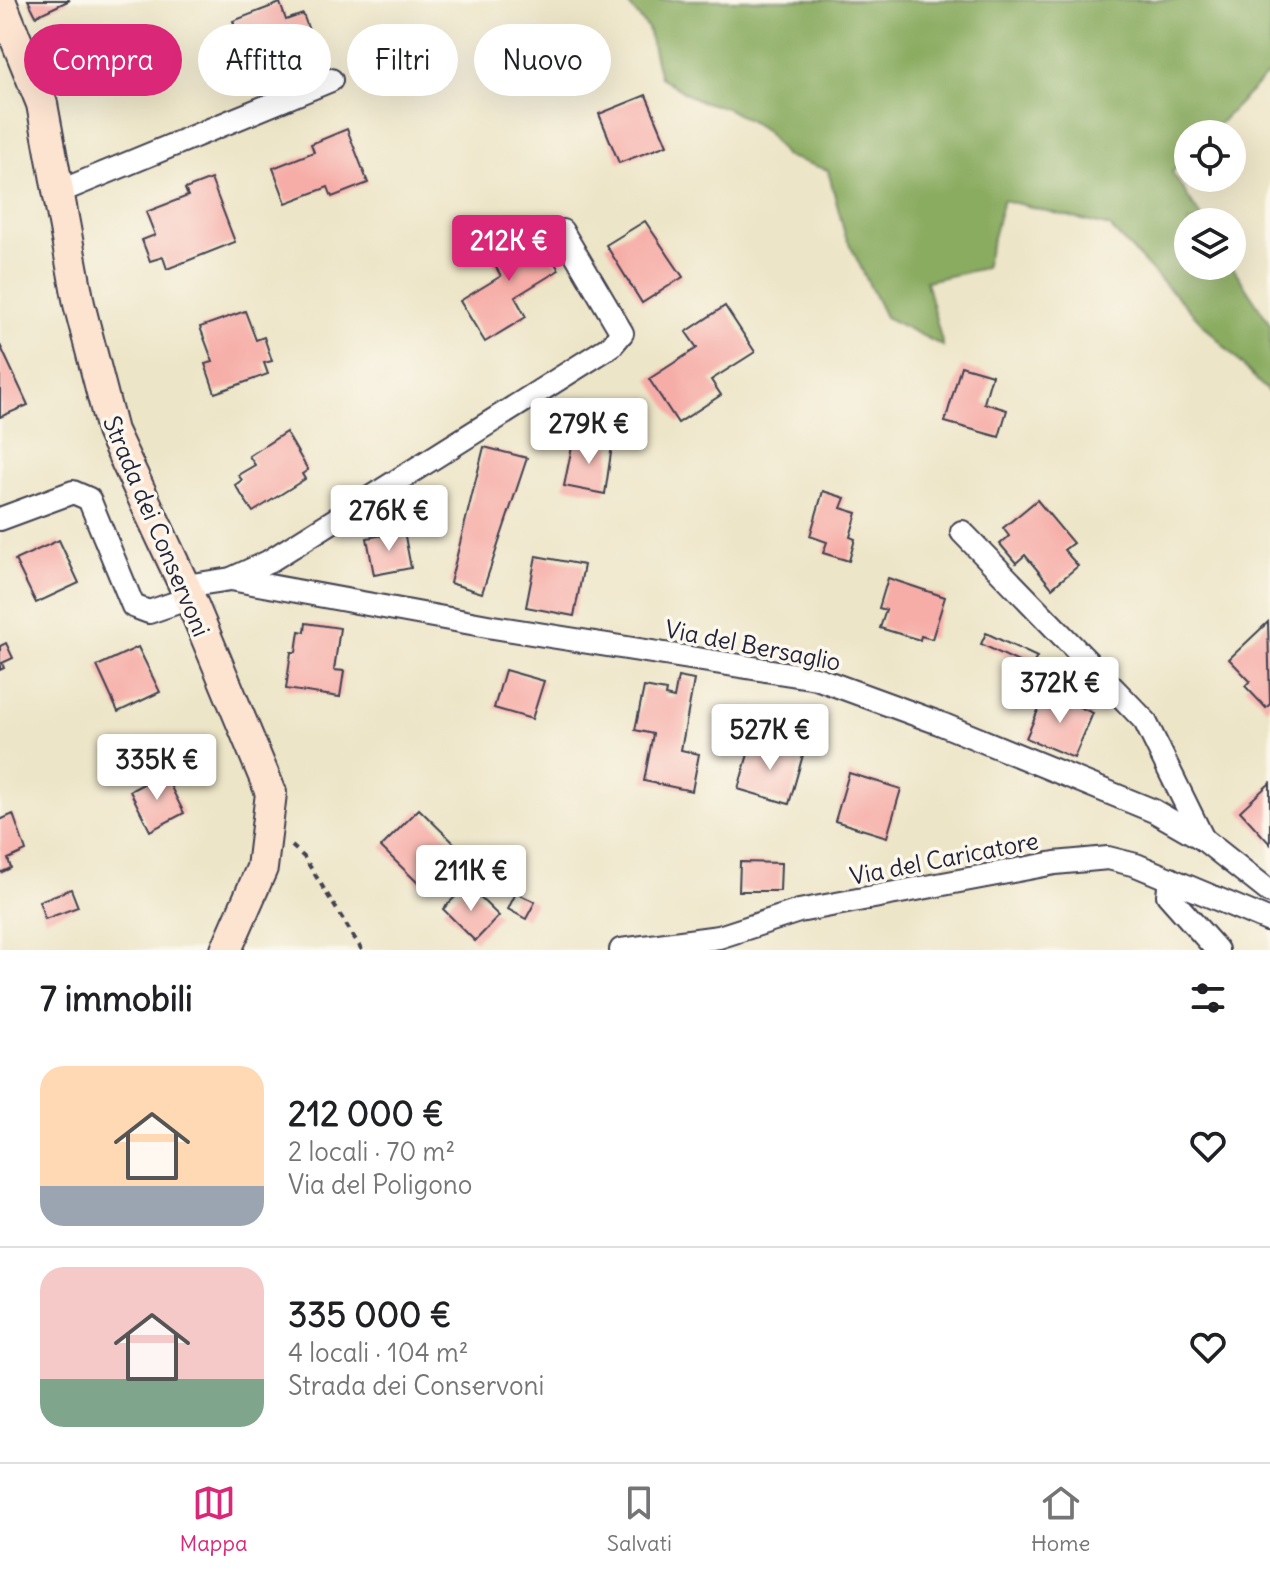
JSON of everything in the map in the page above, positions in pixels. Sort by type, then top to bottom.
[{"type":"street","name":"Strada dei Conservoni","points":[[0,0],[42,104],[61,191],[79,304],[112,431],[187,592],[271,793],[262,868],[226,950]]},
{"type":"street","points":[[61,191],[292,96]]},
{"type":"street","points":[[0,519],[73,492],[89,499],[133,606],[149,612],[187,592],[231,579],[268,562],[611,346],[622,333],[562,231]]},
{"type":"street","points":[[962,532],[1145,721],[1203,839]]},
{"type":"street","name":"Via del Bersaglio","points":[[231,579],[478,624],[816,678],[939,723],[1154,811],[1203,839],[1270,892]]},
{"type":"street","name":"Via del Caricatore","points":[[621,950],[719,937],[799,911],[1055,863],[1108,858],[1136,865],[1270,921]]},
{"type":"street","points":[[1170,879],[1168,895],[1217,950]]},
{"type":"path","points":[[267,822],[304,857],[362,950]]},
{"type":"green space","points":[[625,0],[1270,0],[1270,72],[1223,120],[1174,120],[1172,172],[1174,192],[1185,192],[1195,208],[1174,208],[1174,280],[1241,280],[1270,324],[1270,394],[1110,227],[1003,200],[985,268],[926,281],[943,346],[885,317],[845,235],[828,170],[785,156],[765,130],[726,108],[697,100],[660,77],[648,29]]},
{"type":"building","points":[[28,0],[70,0],[36,16]]},
{"type":"building","points":[[280,3],[286,20],[303,14],[307,24],[234,24],[233,21]]},
{"type":"building","points":[[646,95],[667,145],[619,163],[599,114]]},
{"type":"building","points":[[347,129],[368,183],[332,197],[328,187],[286,203],[273,168],[314,152],[311,144]]},
{"type":"building","points":[[211,179],[235,242],[167,269],[163,257],[150,261],[142,240],[155,235],[146,212],[188,196],[185,189]]},
{"type":"building","points":[[645,221],[683,277],[642,303],[606,245]]},
{"type":"building","points":[[532,225],[559,270],[515,297],[526,317],[485,342],[460,301],[501,276],[487,252]]},
{"type":"building","points":[[725,306],[755,352],[711,380],[721,395],[678,423],[649,379],[697,348],[686,332]]},
{"type":"building","points":[[245,311],[256,340],[264,337],[272,361],[264,363],[268,374],[215,393],[205,364],[213,362],[200,327]]},
{"type":"building","points":[[0,345],[28,405],[0,417]]},
{"type":"building","points":[[961,366],[992,375],[984,403],[1007,410],[999,437],[945,422]]},
{"type":"building","points":[[286,432],[308,470],[302,474],[305,479],[253,512],[235,485],[242,480],[238,475],[255,465],[249,456]]},
{"type":"building","points":[[574,437],[612,446],[605,494],[564,486]]},
{"type":"building","points":[[484,447],[527,458],[482,593],[450,583]]},
{"type":"building","points":[[823,491],[845,498],[841,508],[857,513],[850,537],[855,539],[849,561],[823,553],[827,542],[810,536]]},
{"type":"building","points":[[1037,500],[1073,543],[1064,550],[1078,566],[1052,588],[1025,555],[1016,563],[1000,544],[1009,536],[1003,528]]},
{"type":"building","points":[[404,531],[411,568],[374,575],[367,538]]},
{"type":"building","points":[[59,540],[79,583],[36,603],[15,560]]},
{"type":"building","points":[[536,556],[584,565],[574,616],[526,607]]},
{"type":"building","points":[[888,578],[945,597],[932,639],[921,636],[920,640],[880,628],[886,610],[879,608]]},
{"type":"building","points":[[1268,622],[1270,704],[1266,708],[1245,686],[1250,681],[1229,659]]},
{"type":"building","points":[[306,623],[340,628],[334,670],[344,671],[340,697],[286,689],[291,652],[296,652],[299,631],[305,632]]},
{"type":"building","points":[[986,633],[1037,657],[1031,668],[981,644]]},
{"type":"building","points":[[6,643],[13,658],[2,663],[4,668],[0,670],[0,646]]},
{"type":"building","points":[[138,647],[160,692],[118,712],[97,666]]},
{"type":"building","points":[[505,670],[544,681],[532,719],[494,708]]},
{"type":"building","points":[[678,677],[694,680],[681,750],[699,754],[692,791],[644,781],[653,734],[635,730],[644,687],[666,691],[665,696],[674,698]]},
{"type":"building","points":[[1046,692],[1093,713],[1074,758],[1026,738]]},
{"type":"building","points":[[752,740],[803,755],[789,804],[738,789]]},
{"type":"building","points":[[164,773],[184,813],[150,831],[130,791]]},
{"type":"building","points":[[849,773],[901,789],[887,837],[835,821]]},
{"type":"building","points":[[1270,783],[1270,844],[1240,811]]},
{"type":"building","points":[[419,809],[458,847],[420,885],[381,847]]},
{"type":"building","points":[[13,814],[26,851],[8,859],[11,868],[0,873],[0,820]]},
{"type":"building","points":[[740,862],[781,863],[780,891],[739,891]]},
{"type":"building","points":[[467,885],[499,916],[475,941],[443,909]]},
{"type":"building","points":[[71,889],[78,907],[45,919],[39,901]]},
{"type":"building","points":[[516,893],[535,902],[526,919],[508,909]]}]
